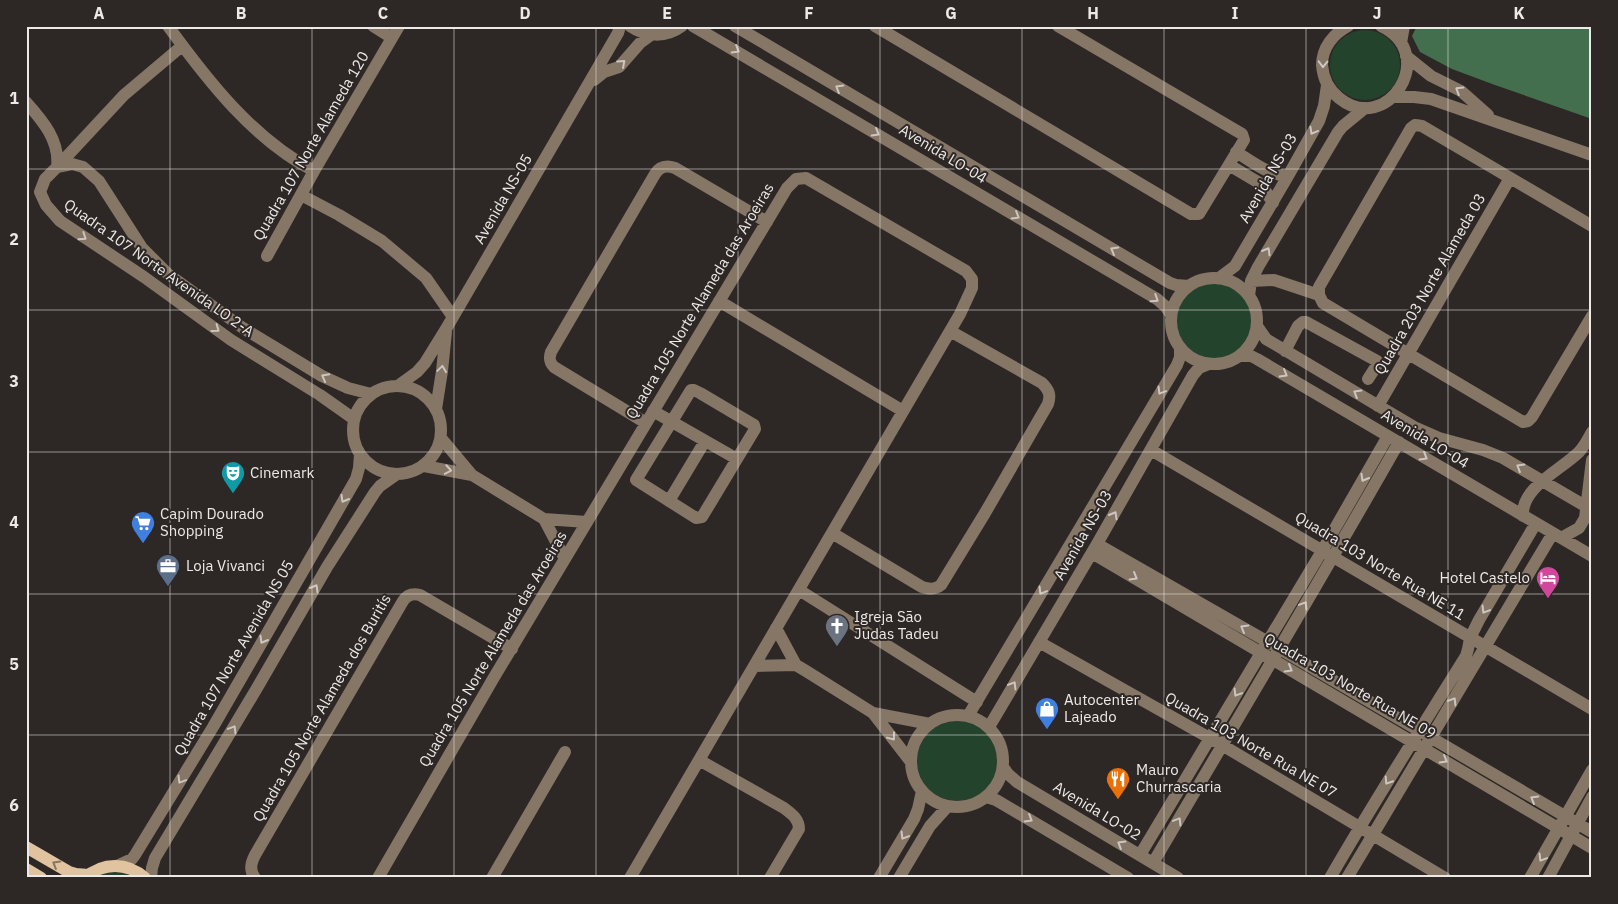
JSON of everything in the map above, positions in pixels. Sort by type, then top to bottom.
[{"type":"main road","points":[[26,846],[69,872],[76,874],[86,876],[102,868],[117,866],[132,869],[145,878]]},
{"type":"main road","points":[[26,869],[41,878]]},
{"type":"street","points":[[168,26],[205,76],[239,114],[296,162],[314,171]]},
{"type":"street","points":[[373,26],[392,38]]},
{"type":"street","name":"Quadra 107 Norte Alameda 120","points":[[267,256],[314,171],[399,26]]},
{"type":"street","name":"Avenida NS-05","points":[[446,329],[618,33],[620,26]]},
{"type":"street","points":[[630,26],[640,32],[651,35]]},
{"type":"street","name":"Avenida NS-05","points":[[588,85],[604,72],[621,65],[640,43],[651,35],[665,34],[682,26]]},
{"type":"street","name":"Avenida LO-04","points":[[694,26],[1157,299],[1166,307],[1171,315]]},
{"type":"street","name":"Avenida LO-04","points":[[734,26],[1170,283],[1189,286]]},
{"type":"street","points":[[875,26],[1191,214],[1199,214],[1244,140],[1242,134],[1058,26]]},
{"type":"street","name":"Avenida NS-03","points":[[1189,286],[1204,279],[1219,278],[1235,266],[1321,116],[1327,85],[1322,66],[1324,52],[1333,37],[1348,26]]},
{"type":"street","points":[[1327,85],[1334,94],[1353,106],[1365,108],[1380,105],[1393,97],[1400,89],[1405,78],[1406,56],[1401,43],[1391,32],[1381,26]]},
{"type":"street","points":[[1401,43],[1404,26]]},
{"type":"street","points":[[57,167],[124,95],[182,46]]},
{"type":"street","points":[[1406,56],[1431,76],[1461,91],[1496,121]]},
{"type":"street","points":[[1393,97],[1426,98],[1592,155]]},
{"type":"street","points":[[26,102],[45,125],[53,139],[58,156],[57,167]]},
{"type":"street","points":[[1249,296],[1251,281],[1258,267],[1338,132],[1365,108]]},
{"type":"street","points":[[1592,226],[1422,126],[1415,125],[1411,128],[1324,278],[1319,287],[1318,294],[1323,304],[1521,421],[1529,421],[1592,316]]},
{"type":"street","points":[[1236,152],[1271,173],[1288,176]]},
{"type":"street","name":"Quadra 107 Norte Avenida LO 2-A","points":[[354,419],[320,395],[231,340],[144,276],[60,221],[46,205],[40,192],[45,179],[57,167],[72,164],[83,167],[99,181],[142,248],[168,274],[243,328],[322,376],[348,388],[371,394]]},
{"type":"street","points":[[1229,165],[1262,184],[1272,203]]},
{"type":"street","points":[[737,459],[705,441],[649,418],[554,367],[549,357],[659,169],[665,166],[675,168],[766,222]]},
{"type":"street","name":"Quadra 105 Norte Alameda das Aroeiras","points":[[378,878],[766,222],[791,183],[800,178],[806,178],[966,271],[972,279],[972,288],[950,330],[630,878]]},
{"type":"street","name":"Quadra 203 Norte Alameda 03","points":[[1378,406],[1510,178]]},
{"type":"street","points":[[301,195],[339,215],[382,242],[426,278],[453,317]]},
{"type":"street","points":[[1219,278],[1238,285],[1249,296],[1256,309],[1257,326],[1251,343],[1240,356]]},
{"type":"street","points":[[1251,281],[1274,280],[1318,294]]},
{"type":"street","points":[[1189,286],[1178,297],[1171,315],[1172,332],[1180,347],[1193,359],[1209,364]]},
{"type":"street","points":[[719,301],[903,411]]},
{"type":"street","points":[[1285,351],[1298,326],[1306,322],[1377,361],[1377,365],[1368,379]]},
{"type":"street","name":"Avenida LO-04","points":[[1257,326],[1265,339],[1428,434],[1483,450],[1503,458],[1590,509]]},
{"type":"street","points":[[399,385],[417,372],[425,363],[446,329]]},
{"type":"street","points":[[436,408],[446,329]]},
{"type":"street","points":[[832,533],[922,587],[928,589],[937,588],[985,513],[1039,421],[1050,399],[1049,390],[1042,383],[950,330]]},
{"type":"street","name":"Avenida NS-03","points":[[968,716],[1177,365],[1180,357],[1180,347]]},
{"type":"street","name":"Avenida LO-04","points":[[1240,356],[1251,356],[1257,359],[1592,556]]},
{"type":"street","name":"Avenida NS-03","points":[[989,727],[1193,375],[1200,368],[1209,364],[1226,362],[1240,356]]},
{"type":"street","points":[[399,385],[414,388],[427,397],[436,408],[441,423],[441,438],[438,449],[424,466],[411,472],[397,474],[376,469],[360,454],[355,443],[353,431],[354,419],[360,405],[371,394],[384,387],[399,385]]},
{"type":"street","points":[[694,390],[754,426],[755,429],[752,435],[737,459],[702,517],[696,518],[636,480],[688,393],[694,390]]},
{"type":"street","points":[[1524,516],[1524,506],[1528,497],[1543,481],[1580,451],[1592,432]]},
{"type":"street","points":[[441,438],[472,475],[544,519],[587,522]]},
{"type":"street","points":[[1140,855],[1210,738],[1270,650],[1394,439]]},
{"type":"street","points":[[670,501],[705,441]]},
{"type":"street","name":"Quadra 103 Norte Rua NE 11","points":[[1151,450],[1592,709]]},
{"type":"street","name":"Quadra 107 Norte Avenida NS 05","points":[[117,866],[135,856],[213,727],[356,479],[360,454]]},
{"type":"street","points":[[1330,878],[1359,828],[1422,740],[1557,535],[1575,531],[1583,523],[1590,509],[1592,460]]},
{"type":"street","points":[[424,466],[472,475]]},
{"type":"street","points":[[151,878],[155,858],[327,567],[375,492],[397,474]]},
{"type":"street","points":[[544,519],[565,559]]},
{"type":"street","points":[[1347,878],[1373,835],[1466,656],[1470,638],[1536,523]]},
{"type":"street","name":"Quadra 103 Norte Rua NE 09","points":[[1094,548],[1422,740],[1559,829],[1592,848]]},
{"type":"street","points":[[798,590],[977,702]]},
{"type":"street","name":"Quadra 105 Norte Alameda dos Buritís","points":[[254,878],[251,871],[251,862],[406,597],[414,594],[420,596],[512,649]]},
{"type":"street","points":[[776,628],[796,665],[873,713],[911,762]]},
{"type":"street","name":"Quadra 103 Norte Rua NE 07","points":[[1039,642],[1210,738],[1445,878]]},
{"type":"street","points":[[1153,863],[1222,745],[1270,650]]},
{"type":"street","points":[[755,666],[796,665]]},
{"type":"street","points":[[873,713],[930,724]]},
{"type":"street","points":[[950,715],[968,716],[989,727],[1000,744],[1003,767],[995,785],[986,797],[977,803],[963,807],[948,806],[934,801],[922,791],[914,778],[911,762],[913,748],[919,734],[930,724],[950,715]]},
{"type":"street","name":"Quadra 103 Norte Rua NE 09","points":[[1422,740],[1592,832]]},
{"type":"street","points":[[492,878],[565,752]]},
{"type":"street","points":[[699,760],[795,816],[799,824],[799,830],[770,878]]},
{"type":"street","name":"Avenida LO-02","points":[[1003,767],[1017,782],[1178,878]]},
{"type":"street","points":[[1548,878],[1572,836],[1571,820],[1592,770]]},
{"type":"street","points":[[879,878],[914,819],[922,791]]},
{"type":"street","points":[[1530,878],[1559,829],[1571,820],[1592,796]]},
{"type":"street","points":[[986,797],[996,800],[1128,878]]},
{"type":"street","points":[[899,878],[930,826],[948,806]]},
{"type":"green space","points":[[1417,26],[1592,26],[1592,119],[1452,69],[1420,52],[1412,36]]},
{"type":"green space","points":[[1372,30],[1385,36],[1394,45],[1398,51],[1400,65],[1398,79],[1390,90],[1379,98],[1358,100],[1351,98],[1340,90],[1332,79],[1330,58],[1332,51],[1340,40],[1351,32]]},
{"type":"green space","points":[[1214,283],[1228,286],[1241,294],[1249,307],[1252,321],[1249,335],[1241,348],[1228,356],[1214,359],[1200,356],[1187,348],[1179,335],[1176,321],[1179,307],[1187,294],[1200,286]]},
{"type":"green space","points":[[957,721],[972,724],[985,733],[994,746],[997,761],[994,776],[985,789],[972,798],[957,801],[942,798],[929,789],[920,776],[917,761],[920,746],[929,733],[942,724]]},
{"type":"green space","points":[[120,871],[136,878],[92,878],[99,874]]},
{"type":"place","name":"Cinemark","points":[[233,494]]},
{"type":"place","name":"Capim Dourado Shopping","points":[[143,544]]},
{"type":"place","name":"Loja Vivanci","points":[[168,587]]},
{"type":"place","name":"Hotel Castelo","points":[[1548,599]]},
{"type":"place","name":"Igreja São Judas Tadeu","points":[[837,647]]},
{"type":"place","name":"Autocenter Lajeado","points":[[1047,730]]},
{"type":"place","name":"Mauro Churrascaria","points":[[1118,800]]}]
